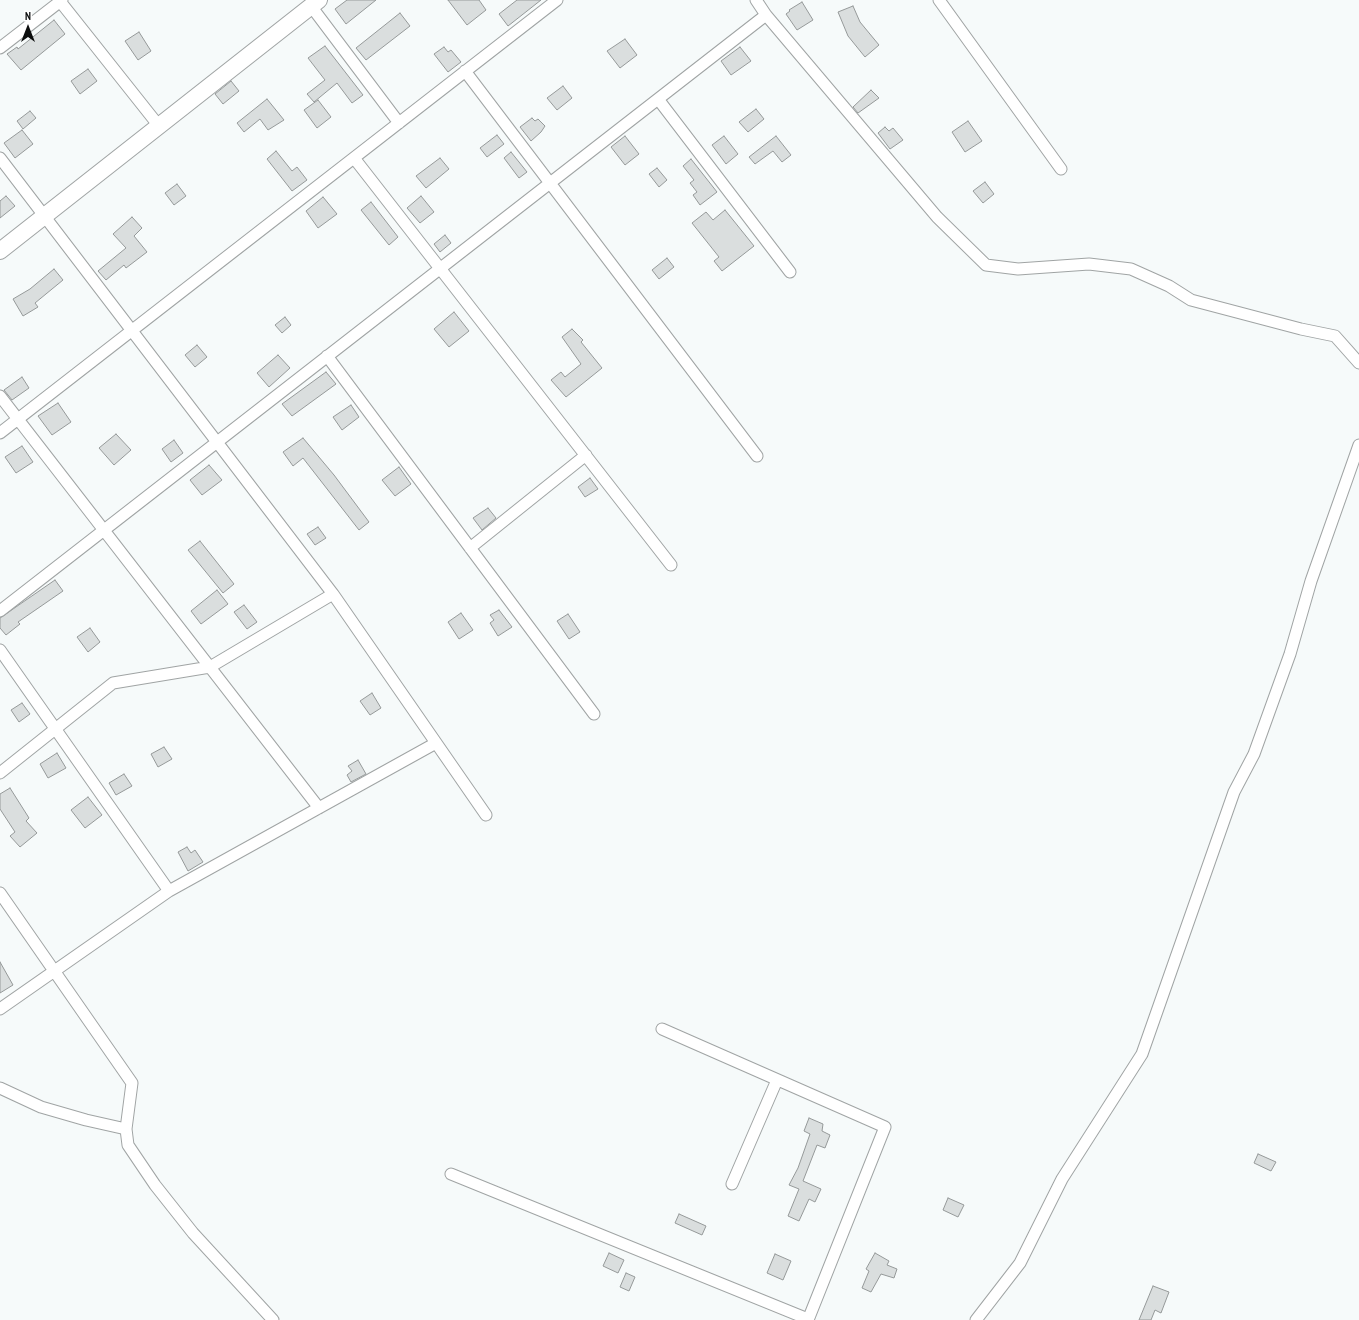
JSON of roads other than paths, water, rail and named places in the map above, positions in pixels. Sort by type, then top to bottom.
[{"type":"main road","points":[[0,251],[315,3]]},
{"type":"street","points":[[0,48],[60,0],[159,126]]},
{"type":"street","points":[[0,433],[557,0]]},
{"type":"street","points":[[756,0],[766,15],[937,217],[986,265],[1018,269],[1089,264],[1131,269],[1168,286],[1191,300],[1301,329],[1335,336],[1359,363]]},
{"type":"street","points":[[939,0],[1061,169]]},
{"type":"street","points":[[315,3],[399,123]]},
{"type":"street","points":[[0,611],[766,15]]},
{"type":"street","points":[[465,72],[757,456]]},
{"type":"street","points":[[658,99],[790,272]]},
{"type":"street","points":[[0,158],[333,594],[486,815]]},
{"type":"street","points":[[354,158],[671,565]]},
{"type":"street","points":[[327,356],[594,714]]},
{"type":"street","points":[[0,396],[319,808]]},
{"type":"street","points":[[976,1320],[1020,1263],[1062,1179],[1142,1054],[1234,792],[1254,754],[1290,654],[1311,582],[1359,445]]},
{"type":"street","points":[[470,548],[586,455]]},
{"type":"street","points":[[0,773],[113,684],[210,667],[333,594]]},
{"type":"street","points":[[0,650],[169,891]]},
{"type":"street","points":[[0,1009],[169,891],[436,743]]},
{"type":"street","points":[[0,893],[132,1083],[126,1129],[128,1145],[155,1185],[193,1233],[273,1320]]},
{"type":"street","points":[[451,1174],[808,1320],[885,1127],[662,1029]]},
{"type":"street","points":[[732,1184],[777,1080]]},
{"type":"street","points":[[0,1088],[41,1107],[86,1120],[126,1129]]}]
